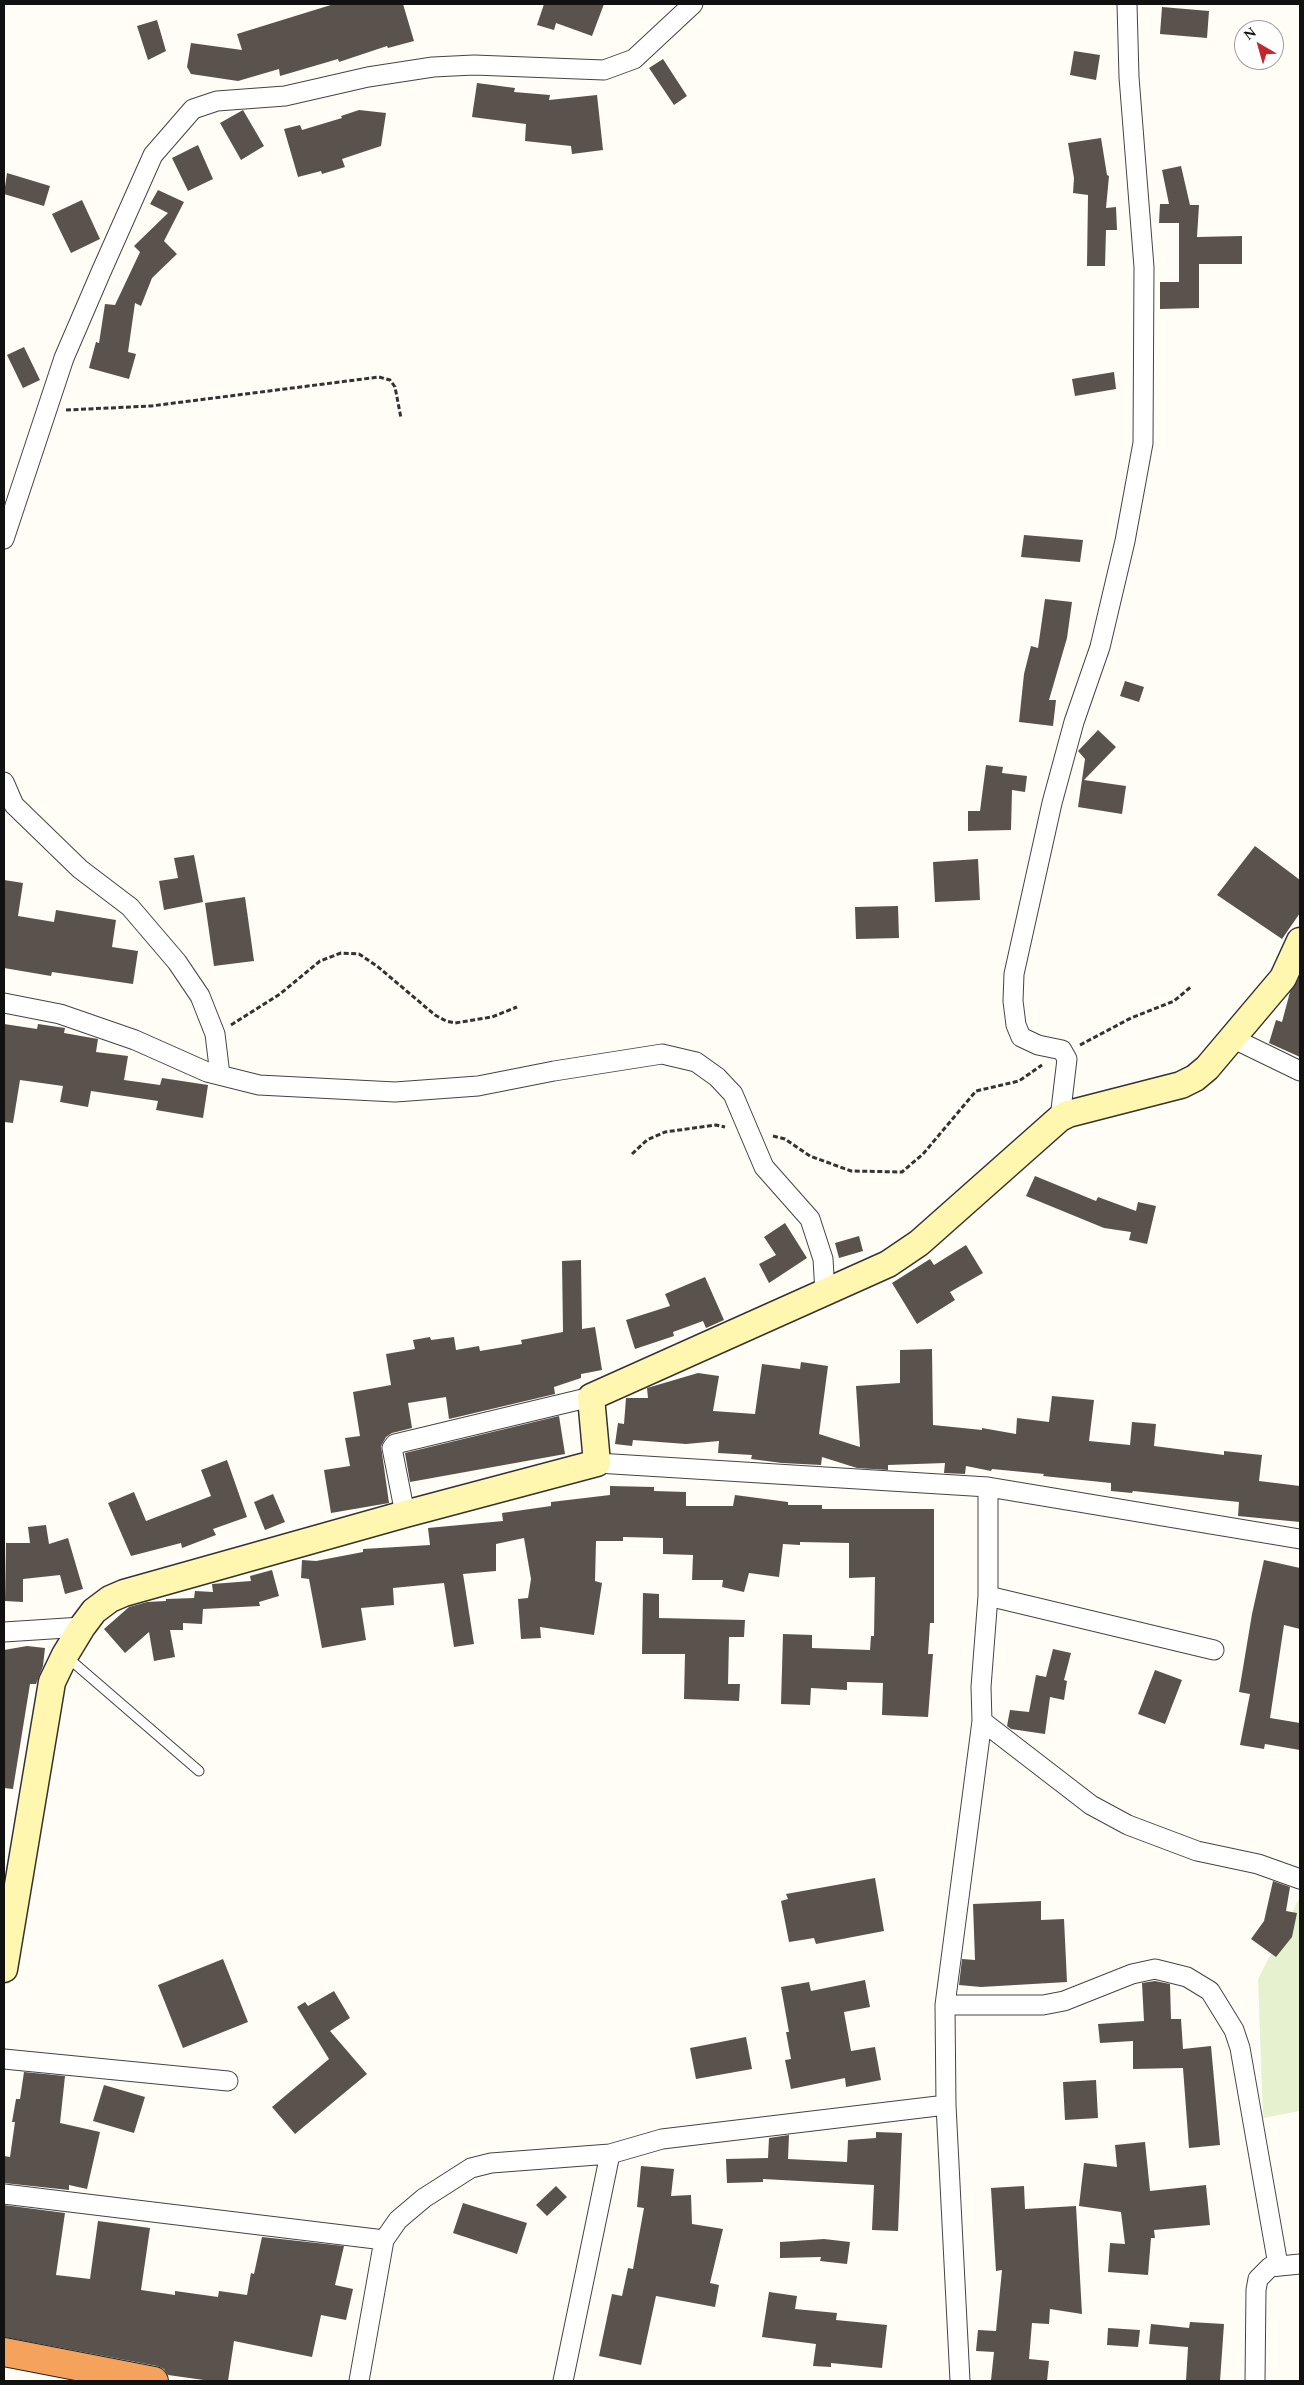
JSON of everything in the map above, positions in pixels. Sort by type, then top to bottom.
[{"type":"highway","points":[[4,2352],[154,2381]]},
{"type":"highway","points":[[4,2363],[98,2381]]},
{"type":"street","points":[[4,539],[64,358],[153,155],[194,109],[216,101],[285,96],[368,77],[433,67],[474,65],[604,70],[634,59],[693,4]]},
{"type":"street","points":[[1060,1118],[1067,1069],[1065,1053],[1055,1047],[1029,1042],[1022,1038],[1016,1025],[1014,1009],[1014,974],[1052,803],[1074,722],[1100,648],[1125,541],[1143,443],[1144,267],[1129,77],[1127,4]]},
{"type":"street","points":[[4,782],[14,805],[80,869],[130,907],[177,962],[200,996],[215,1034],[220,1075]]},
{"type":"street","points":[[405,1514],[392,1448],[395,1444],[591,1397],[888,1264],[919,1243],[1060,1118],[1076,1111],[1181,1085],[1195,1078],[1207,1068],[1283,978],[1300,941]]},
{"type":"street","points":[[4,1003],[60,1014],[135,1040],[207,1072],[259,1085],[395,1092],[478,1086],[662,1054],[673,1055],[696,1062],[717,1077],[733,1094],[764,1167],[806,1213],[813,1225],[823,1259],[825,1293]]},
{"type":"street","points":[[1232,1038],[1300,1071]]},
{"type":"street","points":[[591,1397],[597,1463]]},
{"type":"street","points":[[4,1969],[52,1682],[65,1655],[94,1611],[110,1599],[124,1593],[405,1514],[597,1463],[988,1487],[1300,1538]]},
{"type":"street","points":[[960,2381],[946,2105],[944,2005],[982,1721],[981,1687],[988,1596],[988,1487]]},
{"type":"street","points":[[988,1596],[1214,1650]]},
{"type":"street","points":[[4,1632],[82,1627]]},
{"type":"street","points":[[982,1721],[1091,1805],[1128,1825],[1197,1851],[1258,1864],[1300,1879]]},
{"type":"street","points":[[944,2005],[1043,2006],[1064,2002],[1132,1974],[1155,1969],[1187,1977],[1210,1991],[1234,2030],[1240,2048],[1278,2265]]},
{"type":"street","points":[[4,2059],[228,2081]]},
{"type":"street","points":[[359,2381],[384,2240],[398,2220],[411,2209],[444,2183],[471,2168],[491,2163],[610,2154],[662,2139],[946,2105]]},
{"type":"street","points":[[564,2381],[610,2154]]},
{"type":"street","points":[[4,2194],[384,2240]]},
{"type":"street","points":[[1255,2381],[1256,2290],[1258,2279],[1270,2267],[1300,2264]]},
{"type":"lane","points":[[65,1655],[199,1771]]},
{"type":"path","points":[[46,411],[151,406],[379,377],[390,380],[396,387],[401,418]]},
{"type":"path","points":[[215,1034],[252,1013],[280,994],[320,961],[341,953],[359,954],[435,1015],[446,1021],[455,1023],[492,1017],[518,1007]]},
{"type":"path","points":[[632,1154],[647,1140],[665,1132],[716,1125],[751,1134],[767,1134],[785,1139],[810,1156],[851,1171],[902,1172],[923,1154],[976,1091],[1018,1081],[1046,1062],[1130,1018],[1174,1001],[1192,986]]},
{"type":"green space","points":[[1300,1897],[1300,2111],[1263,2118],[1258,1979]]},
{"type":"building","points":[[334,4],[403,4],[414,41],[388,48],[387,46],[339,62],[338,59],[280,76],[279,69],[238,81],[191,74],[187,67],[191,43],[242,50],[237,34]]},
{"type":"building","points":[[544,4],[604,4],[592,36],[556,23],[554,30],[537,25]]},
{"type":"building","points":[[1162,7],[1209,11],[1207,38],[1160,34]]},
{"type":"building","points":[[157,20],[166,51],[148,60],[137,26]]},
{"type":"building","points":[[1074,51],[1100,55],[1096,80],[1070,75]]},
{"type":"building","points":[[663,59],[687,96],[674,105],[649,68]]},
{"type":"building","points":[[477,83],[515,88],[514,92],[550,95],[549,100],[597,95],[603,150],[572,154],[571,146],[525,141],[526,124],[472,117]]},
{"type":"building","points":[[243,110],[264,146],[241,160],[220,123]]},
{"type":"building","points":[[359,110],[386,113],[381,146],[342,159],[345,167],[322,174],[321,171],[298,177],[284,129],[300,125],[302,130],[342,118],[341,116]]},
{"type":"building","points":[[1101,138],[1107,175],[1109,176],[1106,208],[1116,207],[1117,230],[1106,230],[1105,266],[1087,266],[1088,195],[1073,193],[1074,178],[1068,143]]},
{"type":"building","points":[[198,145],[213,179],[188,191],[172,158]]},
{"type":"building","points":[[1181,166],[1190,205],[1199,205],[1197,237],[1242,236],[1242,264],[1199,264],[1199,308],[1160,309],[1160,282],[1179,282],[1179,223],[1159,223],[1160,204],[1169,204],[1162,170]]},
{"type":"building","points":[[7,173],[50,186],[44,206],[4,194]]},
{"type":"building","points":[[158,190],[184,202],[164,241],[177,254],[152,278],[141,306],[135,303],[128,352],[136,354],[129,379],[89,368],[96,342],[99,343],[105,304],[115,305],[140,252],[134,246],[168,213],[150,204]]},
{"type":"building","points":[[82,200],[100,239],[71,253],[52,214]]},
{"type":"building","points":[[24,347],[40,380],[23,388],[7,355]]},
{"type":"building","points":[[1114,372],[1116,389],[1075,396],[1072,379]]},
{"type":"building","points":[[1024,535],[1083,540],[1080,562],[1021,557]]},
{"type":"building","points":[[1045,599],[1072,602],[1067,638],[1049,700],[1056,700],[1053,726],[1019,722],[1024,674],[1031,646],[1038,648]]},
{"type":"building","points":[[1125,681],[1144,687],[1139,702],[1120,696]]},
{"type":"building","points":[[1098,730],[1116,747],[1084,780],[1126,786],[1122,814],[1078,807],[1085,759],[1078,751]]},
{"type":"building","points":[[986,765],[1003,767],[1002,773],[1027,776],[1025,792],[1012,790],[1011,830],[968,831],[968,811],[980,811]]},
{"type":"building","points":[[1255,846],[1300,880],[1300,913],[1282,939],[1217,895]]},
{"type":"building","points":[[194,855],[203,902],[164,910],[159,881],[178,878],[174,858]]},
{"type":"building","points":[[978,859],[980,900],[935,902],[933,862]]},
{"type":"building","points":[[4,880],[23,883],[18,916],[54,922],[56,910],[116,920],[112,947],[138,951],[133,984],[52,972],[51,976],[4,968]]},
{"type":"building","points":[[245,897],[254,961],[214,966],[205,903]]},
{"type":"building","points":[[898,906],[899,938],[856,939],[855,907]]},
{"type":"building","points":[[1300,976],[1300,1057],[1269,1043],[1276,1020],[1282,1022],[1290,992]]},
{"type":"building","points":[[4,1024],[37,1029],[38,1024],[65,1028],[64,1033],[98,1039],[96,1052],[128,1056],[124,1080],[160,1085],[162,1078],[208,1085],[203,1118],[156,1110],[158,1101],[91,1091],[88,1107],[60,1102],[63,1086],[20,1080],[13,1123],[4,1122]]},
{"type":"building","points":[[1035,1176],[1096,1201],[1098,1197],[1136,1211],[1138,1202],[1156,1206],[1147,1244],[1129,1240],[1131,1232],[1104,1228],[1026,1196]]},
{"type":"building","points":[[785,1223],[807,1258],[769,1283],[759,1264],[776,1255],[764,1237]]},
{"type":"building","points":[[859,1236],[863,1251],[839,1258],[835,1243]]},
{"type":"building","points":[[966,1245],[983,1273],[950,1292],[955,1300],[917,1324],[892,1283],[930,1259],[934,1265]]},
{"type":"building","points":[[581,1260],[582,1329],[595,1327],[602,1370],[581,1374],[581,1378],[554,1387],[555,1394],[449,1419],[446,1397],[408,1403],[412,1428],[392,1433],[386,1437],[381,1446],[389,1503],[331,1513],[324,1470],[350,1466],[345,1438],[360,1436],[353,1392],[391,1385],[386,1354],[415,1349],[413,1340],[430,1337],[431,1340],[454,1337],[456,1350],[479,1346],[480,1351],[522,1344],[521,1340],[563,1332],[562,1261]]},
{"type":"building","points":[[705,1277],[724,1320],[706,1328],[703,1321],[673,1332],[674,1336],[635,1349],[626,1320],[670,1306],[665,1294]]},
{"type":"building","points":[[932,1349],[933,1425],[982,1430],[982,1428],[1016,1434],[1017,1418],[1049,1422],[1052,1396],[1094,1400],[1089,1441],[1130,1445],[1132,1422],[1156,1424],[1154,1446],[1224,1455],[1224,1451],[1262,1455],[1259,1481],[1300,1486],[1300,1522],[1238,1516],[1239,1502],[1133,1491],[1132,1493],[1111,1491],[1111,1483],[1043,1476],[1044,1474],[992,1469],[991,1471],[966,1466],[965,1474],[944,1473],[945,1463],[888,1465],[888,1470],[857,1468],[822,1457],[821,1465],[782,1463],[751,1459],[752,1455],[718,1453],[719,1441],[686,1444],[633,1440],[632,1446],[615,1444],[618,1423],[624,1424],[626,1398],[648,1398],[647,1388],[698,1373],[719,1376],[713,1411],[755,1414],[762,1364],[800,1369],[801,1362],[828,1366],[819,1434],[860,1447],[856,1386],[900,1383],[900,1350]]},
{"type":"building","points":[[559,1416],[565,1454],[410,1482],[405,1453]]},
{"type":"building","points":[[227,1460],[247,1517],[213,1529],[216,1535],[182,1548],[181,1543],[131,1556],[108,1503],[134,1492],[146,1521],[211,1496],[201,1470]]},
{"type":"building","points":[[610,1486],[654,1487],[654,1491],[686,1492],[686,1506],[733,1506],[735,1495],[788,1502],[788,1505],[822,1505],[822,1509],[934,1509],[934,1623],[930,1623],[928,1654],[933,1654],[928,1717],[882,1715],[883,1683],[847,1682],[847,1690],[811,1688],[810,1705],[781,1704],[783,1634],[812,1635],[812,1648],[870,1650],[871,1636],[874,1636],[875,1577],[849,1578],[849,1543],[800,1542],[800,1545],[783,1544],[779,1577],[749,1573],[744,1592],[722,1587],[723,1580],[692,1580],[693,1555],[663,1554],[663,1538],[623,1537],[623,1541],[596,1541],[595,1581],[602,1583],[594,1635],[540,1627],[541,1638],[521,1639],[518,1599],[528,1598],[531,1579],[524,1538],[496,1544],[496,1571],[463,1574],[474,1644],[454,1647],[444,1583],[393,1588],[394,1605],[361,1608],[366,1640],[322,1648],[309,1579],[301,1578],[302,1560],[316,1561],[363,1552],[363,1549],[430,1545],[428,1528],[503,1521],[502,1513],[551,1506],[551,1502],[610,1495]]},
{"type":"building","points":[[273,1494],[285,1522],[265,1530],[254,1502]]},
{"type":"building","points":[[46,1525],[49,1544],[68,1538],[83,1589],[65,1594],[60,1575],[23,1579],[23,1602],[5,1601],[6,1543],[30,1543],[28,1527]]},
{"type":"building","points":[[1264,1560],[1300,1568],[1300,1629],[1284,1625],[1270,1718],[1300,1723],[1300,1750],[1265,1744],[1264,1749],[1240,1745],[1250,1694],[1239,1692],[1252,1614]]},
{"type":"building","points":[[272,1570],[279,1596],[259,1602],[260,1606],[203,1609],[202,1624],[183,1623],[183,1630],[170,1630],[175,1657],[154,1661],[149,1632],[125,1653],[104,1629],[129,1607],[147,1602],[166,1601],[166,1599],[194,1598],[195,1591],[213,1592],[212,1584],[251,1581],[250,1576]]},
{"type":"building","points":[[643,1593],[659,1594],[659,1618],[745,1620],[744,1637],[729,1637],[728,1684],[740,1684],[739,1701],[684,1699],[685,1654],[642,1654]]},
{"type":"building","points":[[27,1646],[45,1648],[43,1666],[36,1684],[30,1684],[13,1789],[4,1788],[4,1650]]},
{"type":"building","points":[[1053,1649],[1071,1653],[1064,1680],[1067,1681],[1064,1700],[1050,1697],[1045,1734],[1011,1729],[1007,1726],[1010,1710],[1029,1712],[1036,1675],[1046,1677]]},
{"type":"building","points":[[1155,1670],[1182,1680],[1165,1724],[1138,1714]]},
{"type":"building","points":[[875,1878],[884,1931],[816,1944],[814,1938],[789,1942],[781,1901],[788,1899],[786,1894]]},
{"type":"building","points":[[1273,1881],[1290,1887],[1286,1911],[1297,1913],[1292,1937],[1276,1957],[1251,1939],[1264,1921]]},
{"type":"building","points":[[1041,1901],[1041,1920],[1064,1919],[1067,1982],[981,1987],[959,1985],[962,1959],[975,1960],[973,1904]]},
{"type":"building","points":[[223,1959],[248,2022],[183,2048],[158,1985]]},
{"type":"building","points":[[865,1980],[870,2007],[844,2012],[851,2051],[875,2047],[881,2080],[846,2087],[845,2078],[791,2089],[785,2060],[791,2059],[786,2032],[789,2032],[781,1987],[809,1982],[811,1991]]},
{"type":"building","points":[[1155,1981],[1170,1984],[1171,2019],[1181,2019],[1183,2049],[1211,2046],[1220,2145],[1189,2148],[1183,2068],[1133,2069],[1133,2041],[1100,2043],[1098,2024],[1144,2021],[1142,1983]]},
{"type":"building","points":[[334,1991],[350,2018],[330,2031],[367,2074],[295,2134],[272,2107],[329,2059],[297,2007],[305,2002],[308,2006]]},
{"type":"building","points":[[746,2037],[752,2069],[696,2079],[690,2048]]},
{"type":"building","points":[[24,2072],[65,2076],[60,2123],[100,2132],[87,2189],[69,2185],[69,2190],[4,2183],[4,2156],[10,2157],[15,2122],[12,2122],[16,2099],[20,2099]]},
{"type":"building","points":[[1096,2080],[1098,2118],[1065,2120],[1063,2082]]},
{"type":"building","points":[[104,2085],[145,2097],[134,2133],[93,2121]]},
{"type":"building","points":[[876,2132],[902,2133],[898,2231],[872,2230],[874,2185],[763,2179],[763,2182],[727,2183],[726,2159],[768,2158],[769,2138],[789,2135],[788,2159],[847,2162],[848,2140],[876,2138]]},
{"type":"building","points":[[1145,2142],[1150,2191],[1206,2185],[1210,2225],[1154,2230],[1155,2238],[1151,2238],[1148,2275],[1108,2272],[1110,2243],[1125,2244],[1121,2212],[1079,2206],[1084,2163],[1117,2167],[1115,2145]]},
{"type":"building","points":[[641,2166],[674,2169],[671,2196],[691,2195],[692,2224],[723,2229],[710,2283],[719,2285],[715,2307],[656,2296],[641,2365],[599,2356],[612,2294],[622,2296],[628,2268],[633,2269],[644,2208],[637,2207]]},
{"type":"building","points":[[556,2186],[567,2197],[547,2216],[536,2205]]},
{"type":"building","points":[[1024,2186],[1025,2209],[1076,2206],[1082,2314],[1050,2309],[1049,2324],[1032,2323],[1029,2359],[1049,2361],[1047,2381],[991,2380],[994,2352],[976,2351],[978,2330],[996,2331],[1002,2270],[996,2271],[991,2188]]},
{"type":"building","points":[[463,2203],[527,2223],[517,2254],[453,2233]]},
{"type":"building","points":[[4,2205],[65,2213],[56,2275],[90,2279],[98,2221],[150,2228],[141,2290],[175,2295],[175,2291],[218,2297],[219,2291],[247,2295],[251,2273],[254,2274],[262,2237],[344,2246],[335,2285],[353,2289],[346,2320],[321,2315],[312,2357],[234,2341],[228,2381],[211,2381],[168,2375],[164,2369],[157,2366],[4,2337]]},
{"type":"building","points":[[824,2239],[850,2242],[847,2264],[820,2261],[821,2257],[780,2258],[780,2242]]},
{"type":"building","points":[[769,2292],[797,2296],[795,2309],[837,2313],[836,2320],[887,2325],[882,2368],[831,2363],[831,2367],[813,2366],[816,2344],[762,2337]]},
{"type":"building","points":[[1190,2322],[1224,2324],[1220,2381],[1186,2381],[1188,2347],[1149,2344],[1151,2324],[1189,2328]]},
{"type":"building","points":[[1108,2328],[1140,2330],[1138,2347],[1107,2345]]}]
